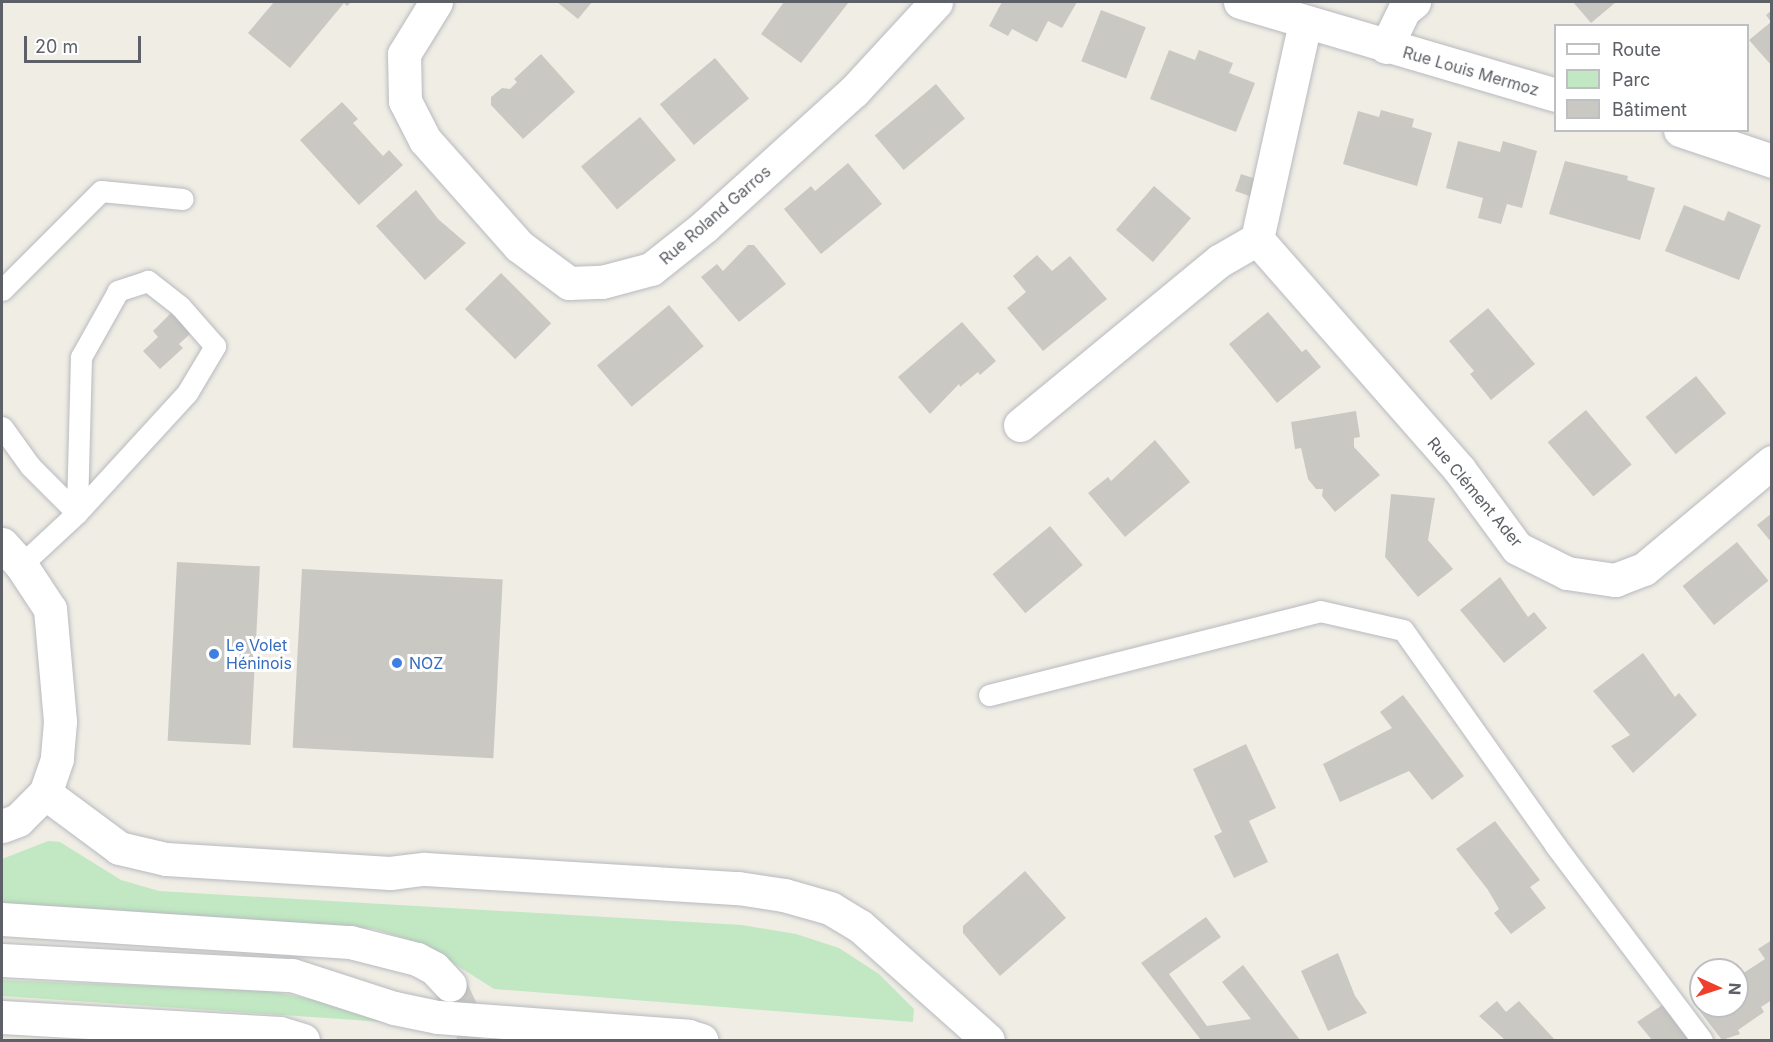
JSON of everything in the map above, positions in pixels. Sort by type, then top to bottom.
[{"type":"street","name":"Rue Roland Garros","points":[[436,2],[404,54],[405,101],[425,140],[519,246],[569,283],[602,282],[651,269],[705,226],[854,91],[936,2]]},
{"type":"street","name":"Rue Louis Mermoz","points":[[1240,2],[1386,48],[1554,94]]},
{"type":"street","points":[[1386,48],[1404,10],[1414,2]]},
{"type":"street","points":[[1020,424],[1219,261],[1257,239],[1305,22]]},
{"type":"street","points":[[1686,132],[1772,161]]},
{"type":"street","name":"Rue Clément Ader","points":[[1257,239],[1459,469],[1518,548],[1567,573],[1615,580],[1644,569],[1772,462]]},
{"type":"street","points":[[2,826],[18,820],[45,793],[57,759],[60,693],[50,609],[11,554]]},
{"type":"street","points":[[45,793],[99,837],[138,855],[390,873],[425,869],[738,888],[784,895],[830,908],[860,926],[988,1041]]},
{"type":"street","points":[[2,919],[350,942],[417,959],[434,968],[450,985]]},
{"type":"street","points":[[2,960],[292,975],[394,1008],[438,1017],[688,1036],[701,1041]]},
{"type":"street","points":[[2,1017],[280,1034],[303,1041]]},
{"type":"lane","points":[[2,290],[101,191],[183,199]]},
{"type":"lane","points":[[11,554],[77,513],[187,393],[215,345],[180,306],[148,281],[118,291],[81,357],[77,513]]},
{"type":"lane","points":[[2,427],[30,466],[77,513]]},
{"type":"lane","points":[[989,695],[1320,610],[1403,630],[1555,845],[1702,1041]]},
{"type":"green space","points":[[48,841],[60,842],[121,880],[159,891],[742,925],[796,934],[839,948],[879,974],[914,1009],[913,1022],[494,989],[425,945],[375,929],[2,905],[2,859]]},
{"type":"green space","points":[[2,980],[270,991],[364,1010],[385,1022],[2,996]]},
{"type":"building","points":[[274,2],[351,2],[347,6],[344,3],[290,68],[248,33]]},
{"type":"building","points":[[557,2],[592,2],[578,19]]},
{"type":"building","points":[[784,2],[849,2],[801,63],[761,34]]},
{"type":"building","points":[[1002,2],[1077,2],[1062,28],[1048,21],[1037,42],[1012,29],[1008,36],[989,26]]},
{"type":"building","points":[[1573,2],[1616,2],[1591,23]]},
{"type":"building","points":[[1101,10],[1146,27],[1126,79],[1081,61]]},
{"type":"building","points":[[1772,10],[1772,66],[1749,40],[1771,22],[1766,15]]},
{"type":"building","points":[[1169,50],[1195,60],[1199,50],[1233,63],[1229,73],[1255,83],[1236,132],[1150,99]]},
{"type":"building","points":[[541,54],[575,92],[523,139],[491,105],[491,97],[502,88],[510,89],[517,82],[514,79]]},
{"type":"building","points":[[715,58],[749,99],[694,145],[660,104]]},
{"type":"building","points":[[936,84],[965,118],[904,170],[875,135]]},
{"type":"building","points":[[342,102],[358,119],[353,123],[383,156],[389,150],[403,165],[359,205],[300,140]]},
{"type":"building","points":[[1381,110],[1414,119],[1412,127],[1432,133],[1417,186],[1343,164],[1358,111],[1379,117]]},
{"type":"building","points":[[640,117],[676,160],[617,209],[581,166]]},
{"type":"building","points":[[1458,141],[1500,152],[1503,141],[1537,151],[1522,208],[1507,204],[1501,224],[1478,218],[1483,198],[1446,188]]},
{"type":"building","points":[[1565,161],[1628,176],[1627,180],[1655,188],[1640,240],[1549,214]]},
{"type":"building","points":[[848,163],[882,204],[821,254],[784,209],[811,186],[815,191]]},
{"type":"building","points":[[1241,174],[1258,180],[1252,197],[1235,191]]},
{"type":"building","points":[[1154,186],[1191,218],[1153,262],[1116,230]]},
{"type":"building","points":[[416,190],[438,219],[466,243],[425,280],[376,226]]},
{"type":"building","points":[[1684,205],[1724,221],[1728,211],[1761,225],[1739,280],[1665,251]]},
{"type":"building","points":[[748,245],[754,245],[786,284],[739,322],[701,277],[717,264],[723,271]]},
{"type":"building","points":[[1037,255],[1052,271],[1070,256],[1107,299],[1043,351],[1007,308],[1026,292],[1013,276]]},
{"type":"building","points":[[501,273],[551,323],[515,359],[465,309]]},
{"type":"building","points":[[669,305],[704,346],[632,407],[597,365]]},
{"type":"building","points":[[1488,308],[1535,364],[1491,400],[1470,374],[1474,371],[1449,341]]},
{"type":"building","points":[[1268,312],[1302,352],[1306,349],[1321,367],[1277,403],[1229,344]]},
{"type":"building","points":[[171,313],[191,333],[179,344],[183,348],[160,369],[143,351],[158,337],[153,331]]},
{"type":"building","points":[[962,322],[996,361],[980,375],[978,372],[960,387],[959,384],[930,414],[898,377]]},
{"type":"building","points":[[1696,376],[1726,413],[1676,454],[1645,417]]},
{"type":"building","points":[[1586,410],[1632,464],[1593,497],[1548,442]]},
{"type":"building","points":[[1356,411],[1360,437],[1354,438],[1354,447],[1380,475],[1335,512],[1322,496],[1323,489],[1316,489],[1308,479],[1301,448],[1295,449],[1291,422]]},
{"type":"building","points":[[1155,440],[1190,482],[1125,537],[1088,493],[1108,477],[1111,481]]},
{"type":"building","points":[[1391,494],[1435,498],[1428,540],[1453,569],[1418,597],[1385,557]]},
{"type":"building","points":[[1772,513],[1772,543],[1757,525]]},
{"type":"building","points":[[1050,526],[1083,565],[1025,613],[993,574]]},
{"type":"building","points":[[1737,542],[1768,581],[1714,625],[1683,586]]},
{"type":"building","name":"Le Volet Héninois","points":[[177,562],[260,566],[251,745],[168,741]]},
{"type":"building","name":"NOZ","points":[[302,569],[503,580],[493,758],[293,748]]},
{"type":"building","points":[[1500,577],[1528,617],[1534,612],[1547,628],[1504,663],[1460,610]]},
{"type":"building","points":[[1643,653],[1675,697],[1679,693],[1697,715],[1633,773],[1611,746],[1630,735],[1593,691]]},
{"type":"building","points":[[1403,695],[1464,776],[1432,800],[1409,771],[1340,802],[1323,764],[1392,728],[1380,712]]},
{"type":"building","points":[[1246,744],[1276,808],[1249,821],[1268,862],[1234,878],[1214,836],[1222,832],[1193,769]]},
{"type":"building","points":[[1495,821],[1540,880],[1530,887],[1546,908],[1511,934],[1494,913],[1499,909],[1488,890],[1456,849]]},
{"type":"building","points":[[1025,871],[1066,918],[1000,976],[963,933],[963,926]]},
{"type":"building","points":[[1206,917],[1221,937],[1169,974],[1207,1026],[1251,1019],[1222,982],[1243,965],[1300,1040],[1201,1040],[1141,963]]},
{"type":"building","points":[[1772,940],[1772,1000],[1761,1007],[1764,1012],[1738,1030],[1740,1034],[1722,1040],[1705,1018],[1749,1018],[1749,969],[1765,959],[1758,949]]},
{"type":"building","points":[[1338,953],[1355,996],[1367,1013],[1328,1031],[1301,971]]},
{"type":"building","points":[[1497,1001],[1506,1012],[1519,1001],[1555,1040],[1505,1040],[1479,1016]]},
{"type":"building","points":[[1664,1004],[1691,1040],[1652,1040],[1637,1022]]},
{"type":"tunnel","points":[[450,985],[476,1040]]},
{"type":"place","name":"Le Volet Héninois","points":[[214,654]]},
{"type":"place","name":"NOZ","points":[[397,663]]}]
